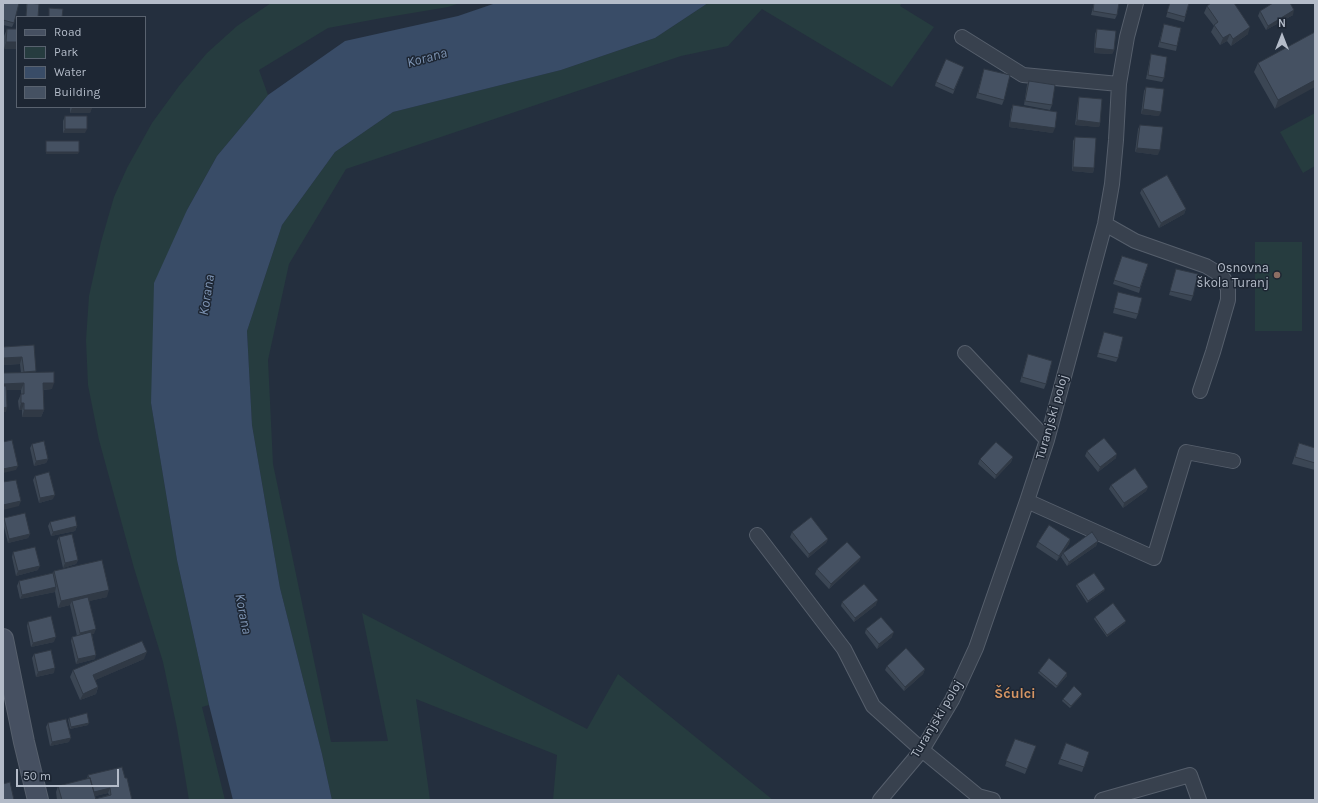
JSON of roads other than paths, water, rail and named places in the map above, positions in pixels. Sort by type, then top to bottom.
[{"type":"main road","points":[[3,639],[24,742],[38,800]]},
{"type":"street","name":"Turanjski poloj","points":[[880,800],[922,750],[952,700],[976,648],[1047,440],[1105,224],[1112,184],[1119,84],[1127,37],[1136,3]]},
{"type":"street","points":[[962,37],[1023,75],[1119,84]]},
{"type":"street","points":[[1105,224],[1135,242],[1206,266],[1224,279],[1228,289],[1228,300],[1200,392]]},
{"type":"street","points":[[965,353],[1047,440]]},
{"type":"street","points":[[1027,501],[1154,558],[1186,452],[1232,461]]},
{"type":"street","points":[[757,535],[844,649],[873,706],[922,750],[978,796],[993,800]]},
{"type":"street","points":[[1102,800],[1190,775],[1199,800]]},
{"type":"water","name":"Korana","points":[[496,3],[708,3],[655,38],[561,70],[393,112],[335,152],[282,225],[247,331],[252,425],[280,588],[322,754],[332,800],[233,800],[209,705],[177,560],[151,403],[154,283],[187,210],[217,156],[268,95],[345,41],[458,16]]},
{"type":"place","name":"Osnovna škola Turanj","points":[[1277,275]]},
{"type":"district","name":"Šćulci","points":[[1015,694]]}]
